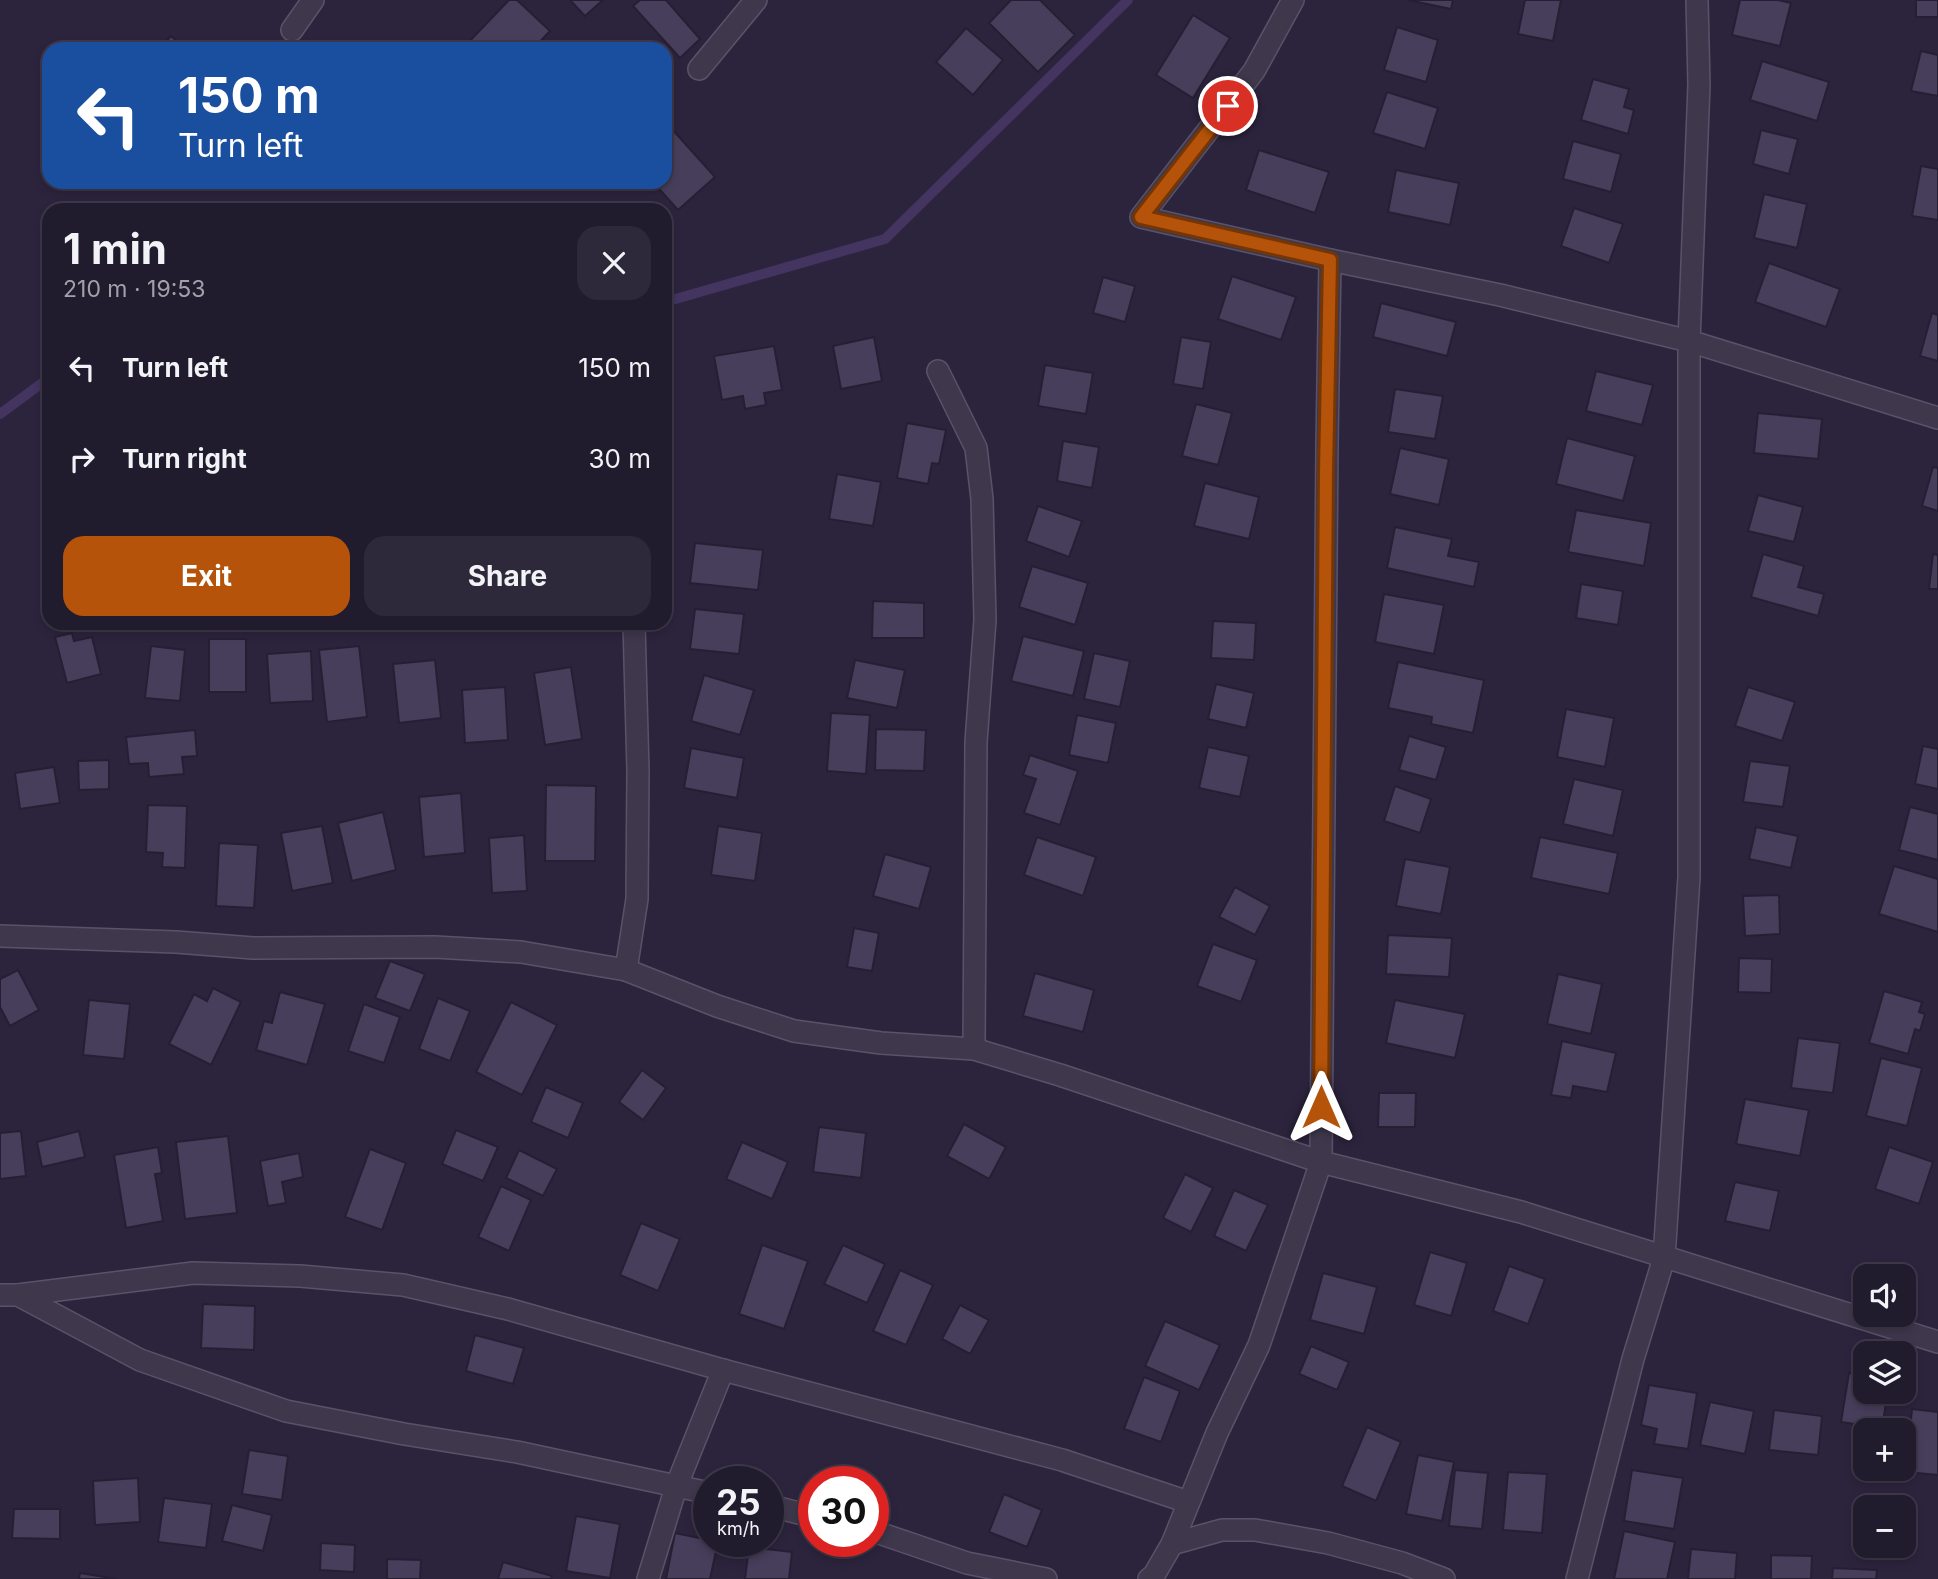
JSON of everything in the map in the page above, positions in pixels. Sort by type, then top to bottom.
[{"type":"street","points":[[292,30],[313,0]]},
{"type":"street","points":[[699,69],[756,0]]},
{"type":"street","points":[[1293,0],[1254,71],[1141,217],[1500,295],[1689,341],[1938,418]]},
{"type":"street","points":[[1577,1579],[1633,1359],[1664,1258],[1689,877],[1689,341],[1699,85],[1697,0]]},
{"type":"street","points":[[1149,1579],[1172,1544],[1217,1433],[1259,1345],[1321,1162],[1330,260]]},
{"type":"street","points":[[938,371],[976,448],[982,499],[985,620],[976,742],[974,1049]]},
{"type":"street","points":[[626,971],[637,899],[638,771],[634,630]]},
{"type":"street","points":[[0,936],[253,948],[435,947],[521,951],[626,971],[717,1006],[794,1031],[881,1043],[974,1049],[1060,1074],[1321,1162],[1521,1212],[1938,1342]]},
{"type":"street","points":[[9,1295],[193,1273],[300,1276],[403,1285],[508,1309],[723,1370],[1062,1460],[1188,1502]]},
{"type":"street","points":[[9,1295],[140,1360],[286,1411],[517,1452],[693,1490]]},
{"type":"street","points":[[648,1579],[676,1487],[723,1370]]},
{"type":"street","points":[[1172,1544],[1222,1530],[1255,1530],[1328,1543],[1402,1563],[1444,1579]]},
{"type":"street","points":[[889,1536],[967,1563],[1046,1579]]},
{"type":"building","points":[[509,0],[517,0],[550,31],[540,42],[469,42]]},
{"type":"building","points":[[570,0],[603,0],[585,16]]},
{"type":"building","points":[[640,0],[666,0],[700,39],[680,58],[672,49],[672,42],[666,42],[633,6]]},
{"type":"building","points":[[1011,0],[1040,0],[1075,35],[1038,72],[989,23]]},
{"type":"building","points":[[1408,0],[1453,0],[1451,9]]},
{"type":"building","points":[[1525,0],[1561,0],[1553,41],[1518,34]]},
{"type":"building","points":[[1740,0],[1778,0],[1791,3],[1780,46],[1732,35]]},
{"type":"building","points":[[1916,0],[1938,0],[1938,17],[1916,17]]},
{"type":"building","points":[[1193,15],[1230,38],[1193,98],[1156,75]]},
{"type":"building","points":[[1397,27],[1438,40],[1426,82],[1384,70]]},
{"type":"building","points":[[966,28],[1003,60],[973,95],[936,62]]},
{"type":"building","points":[[171,36],[178,42],[165,42]]},
{"type":"building","points":[[1921,51],[1938,55],[1938,96],[1911,91]]},
{"type":"building","points":[[1762,61],[1829,82],[1817,121],[1750,100]]},
{"type":"building","points":[[1593,79],[1629,89],[1624,107],[1634,110],[1628,134],[1581,120]]},
{"type":"building","points":[[1387,92],[1438,108],[1425,149],[1373,133]]},
{"type":"building","points":[[672,129],[715,177],[678,210],[659,189],[672,189]]},
{"type":"building","points":[[1761,130],[1798,139],[1789,174],[1753,164]]},
{"type":"building","points":[[1573,141],[1621,154],[1611,192],[1563,179]]},
{"type":"building","points":[[1259,150],[1329,172],[1315,213],[1246,190]]},
{"type":"building","points":[[1921,166],[1938,169],[1938,220],[1912,216]]},
{"type":"building","points":[[1396,170],[1459,183],[1450,225],[1388,212]]},
{"type":"building","points":[[1764,194],[1807,204],[1797,248],[1754,238]]},
{"type":"building","points":[[1574,208],[1623,224],[1609,263],[1561,246]]},
{"type":"building","points":[[1769,263],[1840,289],[1826,327],[1755,302]]},
{"type":"building","points":[[1232,276],[1296,297],[1281,340],[1218,319]]},
{"type":"building","points":[[1103,277],[1135,286],[1125,322],[1093,313]]},
{"type":"building","points":[[1381,303],[1456,322],[1447,356],[1373,337]]},
{"type":"building","points":[[1932,313],[1938,315],[1938,361],[1920,356]]},
{"type":"building","points":[[874,337],[882,381],[841,389],[833,346]]},
{"type":"building","points":[[1181,337],[1211,342],[1203,389],[1173,384]]},
{"type":"building","points":[[774,346],[782,390],[764,393],[766,405],[745,409],[743,396],[722,400],[714,356]]},
{"type":"building","points":[[1045,365],[1093,373],[1086,414],[1038,406]]},
{"type":"building","points":[[1596,371],[1653,385],[1642,425],[1586,411]]},
{"type":"building","points":[[1395,389],[1443,396],[1435,439],[1388,432]]},
{"type":"building","points":[[1196,404],[1232,413],[1218,465],[1182,456]]},
{"type":"building","points":[[1758,413],[1822,419],[1818,459],[1754,453]]},
{"type":"building","points":[[907,423],[946,430],[939,464],[932,463],[928,484],[897,478]]},
{"type":"building","points":[[1567,438],[1635,456],[1623,501],[1556,484]]},
{"type":"building","points":[[1063,441],[1099,447],[1092,488],[1057,481]]},
{"type":"building","points":[[1400,448],[1449,459],[1439,505],[1390,494]]},
{"type":"building","points":[[1933,467],[1938,468],[1938,511],[1922,506]]},
{"type":"building","points":[[837,474],[881,482],[873,526],[829,519]]},
{"type":"building","points":[[1205,483],[1259,497],[1249,539],[1194,526]]},
{"type":"building","points":[[1758,495],[1803,507],[1794,542],[1748,531]]},
{"type":"building","points":[[1038,506],[1082,521],[1069,557],[1026,541]]},
{"type":"building","points":[[1576,510],[1651,523],[1644,566],[1568,552]]},
{"type":"building","points":[[1395,527],[1452,539],[1448,556],[1479,562],[1474,587],[1387,568]]},
{"type":"building","points":[[695,543],[763,550],[758,590],[690,583]]},
{"type":"building","points":[[1763,554],[1804,566],[1798,587],[1824,594],[1818,616],[1751,597]]},
{"type":"building","points":[[1933,554],[1938,555],[1938,589],[1929,589]]},
{"type":"building","points":[[1032,566],[1088,583],[1075,625],[1019,607]]},
{"type":"building","points":[[1581,584],[1623,591],[1618,625],[1576,618]]},
{"type":"building","points":[[1384,594],[1444,605],[1434,654],[1375,642]]},
{"type":"building","points":[[873,601],[924,603],[924,638],[872,638]]},
{"type":"building","points":[[695,609],[744,614],[739,654],[690,649]]},
{"type":"building","points":[[1213,621],[1256,623],[1254,660],[1211,658]]},
{"type":"building","points":[[72,633],[74,641],[92,637],[101,674],[67,683],[55,637]]},
{"type":"building","points":[[1023,636],[1084,651],[1073,696],[1011,681]]},
{"type":"building","points":[[209,639],[246,639],[246,692],[209,692]]},
{"type":"building","points":[[151,646],[185,650],[180,701],[145,698]]},
{"type":"building","points":[[359,646],[367,717],[327,722],[319,650]]},
{"type":"building","points":[[311,651],[313,701],[270,703],[267,654]]},
{"type":"building","points":[[1094,653],[1130,661],[1120,707],[1084,699]]},
{"type":"building","points":[[435,660],[441,718],[399,723],[393,664]]},
{"type":"building","points":[[855,660],[905,670],[897,708],[847,698]]},
{"type":"building","points":[[1398,662],[1484,680],[1473,733],[1431,724],[1432,717],[1388,708]]},
{"type":"building","points":[[571,667],[582,739],[545,745],[534,673]]},
{"type":"building","points":[[704,675],[754,690],[740,735],[691,721]]},
{"type":"building","points":[[1216,684],[1254,693],[1246,728],[1208,719]]},
{"type":"building","points":[[505,687],[508,740],[465,743],[462,690]]},
{"type":"building","points":[[1748,687],[1795,702],[1782,741],[1735,726]]},
{"type":"building","points":[[1566,709],[1614,718],[1605,767],[1557,757]]},
{"type":"building","points":[[831,713],[870,715],[866,774],[827,771]]},
{"type":"building","points":[[1077,715],[1116,723],[1108,763],[1069,755]]},
{"type":"building","points":[[876,729],[926,730],[924,771],[875,770]]},
{"type":"building","points":[[195,730],[197,756],[182,757],[184,774],[149,777],[148,763],[129,764],[126,737]]},
{"type":"building","points":[[1409,736],[1446,747],[1436,780],[1399,770]]},
{"type":"building","points":[[1923,746],[1938,749],[1938,789],[1915,784]]},
{"type":"building","points":[[1208,747],[1249,756],[1240,797],[1199,788]]},
{"type":"building","points":[[691,748],[744,758],[737,798],[684,788]]},
{"type":"building","points":[[1030,755],[1078,771],[1060,825],[1024,813],[1036,779],[1023,775]]},
{"type":"building","points":[[109,760],[109,789],[79,790],[78,761]]},
{"type":"building","points":[[1750,761],[1790,766],[1783,807],[1743,802]]},
{"type":"building","points":[[54,767],[60,803],[20,809],[15,773]]},
{"type":"building","points":[[1574,779],[1623,790],[1613,836],[1563,824]]},
{"type":"building","points":[[546,785],[596,786],[595,861],[545,861]]},
{"type":"building","points":[[1395,786],[1431,799],[1420,833],[1384,821]]},
{"type":"building","points":[[461,793],[465,853],[424,857],[419,797]]},
{"type":"building","points":[[148,805],[187,806],[185,868],[162,867],[163,853],[146,852]]},
{"type":"building","points":[[1910,807],[1938,814],[1938,860],[1899,850]]},
{"type":"building","points":[[383,812],[396,870],[352,881],[338,823]]},
{"type":"building","points":[[322,826],[333,883],[292,891],[281,833]]},
{"type":"building","points":[[718,826],[762,833],[755,881],[711,875]]},
{"type":"building","points":[[1756,827],[1798,836],[1791,868],[1749,859]]},
{"type":"building","points":[[524,835],[527,891],[492,893],[489,838]]},
{"type":"building","points":[[1037,837],[1096,857],[1083,896],[1024,875]]},
{"type":"building","points":[[1540,837],[1618,853],[1609,894],[1531,878]]},
{"type":"building","points":[[219,843],[258,845],[254,908],[216,906]]},
{"type":"building","points":[[885,854],[931,867],[919,909],[873,896]]},
{"type":"building","points":[[1405,859],[1450,867],[1441,914],[1396,906]]},
{"type":"building","points":[[1894,866],[1938,879],[1938,932],[1879,914]]},
{"type":"building","points":[[1235,887],[1270,906],[1255,935],[1219,917]]},
{"type":"building","points":[[1779,895],[1780,934],[1745,936],[1743,896]]},
{"type":"building","points":[[854,928],[879,933],[872,971],[847,967]]},
{"type":"building","points":[[1388,935],[1452,938],[1449,977],[1386,974]]},
{"type":"building","points":[[1213,944],[1257,960],[1241,1002],[1197,986]]},
{"type":"building","points":[[1739,958],[1772,959],[1771,993],[1738,992]]},
{"type":"building","points":[[390,961],[425,974],[410,1011],[375,998]]},
{"type":"building","points":[[18,970],[39,1010],[10,1026],[0,1007],[0,979]]},
{"type":"building","points":[[1035,973],[1094,990],[1083,1032],[1023,1016]]},
{"type":"building","points":[[1558,974],[1602,984],[1591,1034],[1547,1024]]},
{"type":"building","points":[[213,988],[241,1002],[211,1065],[169,1044],[194,994],[207,1001]]},
{"type":"building","points":[[1884,991],[1922,1002],[1919,1012],[1925,1014],[1920,1031],[1915,1029],[1908,1054],[1869,1043]]},
{"type":"building","points":[[280,992],[325,1004],[307,1065],[256,1050],[264,1021],[272,1023]]},
{"type":"building","points":[[438,998],[470,1011],[450,1061],[419,1049]]},
{"type":"building","points":[[89,1000],[130,1004],[124,1059],[83,1055]]},
{"type":"building","points":[[1395,1000],[1465,1014],[1455,1058],[1386,1043]]},
{"type":"building","points":[[511,1002],[557,1025],[522,1095],[476,1072]]},
{"type":"building","points":[[364,1004],[400,1017],[384,1063],[348,1051]]},
{"type":"building","points":[[1798,1038],[1840,1043],[1833,1093],[1791,1088]]},
{"type":"building","points":[[1562,1041],[1616,1053],[1607,1092],[1573,1086],[1571,1098],[1551,1095]]},
{"type":"building","points":[[1881,1058],[1922,1068],[1907,1126],[1866,1116]]},
{"type":"building","points":[[642,1070],[666,1088],[643,1120],[619,1102]]},
{"type":"building","points":[[546,1087],[583,1103],[568,1138],[531,1122]]},
{"type":"building","points":[[1379,1093],[1416,1093],[1415,1127],[1378,1127]]},
{"type":"building","points":[[1745,1099],[1809,1110],[1800,1156],[1736,1144]]},
{"type":"building","points":[[964,1124],[1006,1147],[989,1179],[947,1156]]},
{"type":"building","points":[[819,1127],[866,1133],[861,1178],[813,1172]]},
{"type":"building","points":[[456,1130],[498,1147],[483,1181],[442,1164]]},
{"type":"building","points":[[21,1131],[26,1176],[0,1179],[0,1133]]},
{"type":"building","points":[[79,1131],[85,1157],[42,1167],[37,1142]]},
{"type":"building","points":[[228,1136],[237,1213],[185,1219],[176,1142]]},
{"type":"building","points":[[742,1142],[788,1162],[772,1199],[726,1179]]},
{"type":"building","points":[[158,1147],[162,1173],[155,1174],[163,1221],[126,1228],[114,1155]]},
{"type":"building","points":[[1889,1147],[1933,1162],[1919,1204],[1875,1189]]},
{"type":"building","points":[[370,1149],[406,1163],[382,1230],[345,1217]]},
{"type":"building","points":[[519,1150],[557,1169],[543,1196],[506,1178]]},
{"type":"building","points":[[299,1153],[303,1177],[282,1182],[286,1203],[268,1206],[260,1161]]},
{"type":"building","points":[[1185,1174],[1213,1188],[1191,1232],[1163,1218]]},
{"type":"building","points":[[1735,1182],[1779,1191],[1770,1231],[1725,1221]]},
{"type":"building","points":[[501,1186],[531,1200],[509,1251],[478,1237]]},
{"type":"building","points":[[1234,1190],[1268,1205],[1246,1251],[1214,1236]]},
{"type":"building","points":[[641,1223],[680,1239],[658,1291],[620,1275]]},
{"type":"building","points":[[762,1245],[808,1261],[784,1329],[739,1314]]},
{"type":"building","points":[[843,1245],[885,1264],[867,1303],[824,1284]]},
{"type":"building","points":[[1430,1252],[1467,1263],[1451,1316],[1414,1305]]},
{"type":"building","points":[[1509,1266],[1545,1279],[1528,1324],[1493,1311]]},
{"type":"building","points":[[900,1270],[933,1285],[906,1345],[873,1331]]},
{"type":"building","points":[[1323,1273],[1377,1287],[1364,1334],[1310,1320]]},
{"type":"building","points":[[203,1304],[255,1306],[254,1350],[201,1348]]},
{"type":"building","points":[[960,1305],[989,1320],[970,1354],[942,1339]]},
{"type":"building","points":[[1165,1321],[1220,1345],[1199,1390],[1145,1366]]},
{"type":"building","points":[[475,1335],[524,1348],[513,1384],[466,1371]]},
{"type":"building","points":[[1311,1346],[1349,1362],[1337,1390],[1299,1374]]},
{"type":"building","points":[[1849,1373],[1853,1374],[1853,1404],[1886,1404],[1884,1418],[1853,1418],[1853,1424],[1841,1422]]},
{"type":"building","points":[[1144,1377],[1180,1391],[1161,1442],[1124,1429]]},
{"type":"building","points":[[1649,1385],[1697,1393],[1688,1449],[1654,1444],[1657,1429],[1641,1425]]},
{"type":"building","points":[[1710,1402],[1754,1411],[1745,1454],[1700,1445]]},
{"type":"building","points":[[1912,1409],[1938,1412],[1938,1475],[1916,1473],[1916,1418],[1911,1418]]},
{"type":"building","points":[[1774,1410],[1822,1416],[1818,1455],[1769,1450]]},
{"type":"building","points":[[1367,1427],[1401,1442],[1376,1501],[1342,1486]]},
{"type":"building","points":[[249,1450],[288,1456],[282,1500],[242,1494]]},
{"type":"building","points":[[1418,1455],[1454,1462],[1442,1521],[1406,1514]]},
{"type":"building","points":[[1455,1470],[1488,1473],[1482,1529],[1449,1526]]},
{"type":"building","points":[[1632,1470],[1683,1478],[1674,1529],[1624,1521]]},
{"type":"building","points":[[1508,1472],[1547,1474],[1542,1533],[1503,1530]]},
{"type":"building","points":[[138,1478],[140,1522],[95,1525],[93,1481]]},
{"type":"building","points":[[1004,1494],[1042,1510],[1027,1547],[989,1532]]},
{"type":"building","points":[[164,1498],[212,1504],[206,1548],[158,1542]]},
{"type":"building","points":[[232,1505],[272,1515],[263,1551],[222,1541]]},
{"type":"building","points":[[14,1509],[60,1509],[60,1539],[12,1538]]},
{"type":"building","points":[[576,1516],[620,1524],[610,1578],[566,1571]]},
{"type":"building","points":[[1624,1531],[1675,1542],[1667,1579],[1614,1579]]},
{"type":"building","points":[[675,1533],[693,1537],[693,1557],[715,1557],[710,1579],[666,1579]]},
{"type":"building","points":[[321,1543],[355,1545],[354,1572],[320,1570]]},
{"type":"building","points":[[1691,1549],[1737,1553],[1735,1579],[1688,1579]]},
{"type":"building","points":[[784,1551],[792,1552],[789,1579],[745,1579],[748,1557],[784,1557]]},
{"type":"building","points":[[1771,1555],[1812,1556],[1811,1579],[1771,1579]]},
{"type":"building","points":[[387,1559],[421,1560],[420,1579],[387,1579]]},
{"type":"building","points":[[503,1562],[552,1576],[551,1579],[498,1579]]},
{"type":"building","points":[[1833,1568],[1877,1570],[1876,1579],[1832,1579]]},
{"type":"building","points":[[80,1573],[117,1579],[79,1579]]},
{"type":"waterway","points":[[672,300],[885,239],[1128,0]]},
{"type":"waterway","points":[[0,414],[42,383]]},
{"type":"route","points":[[1228,106],[1141,217],[1330,260],[1321,1107]]}]
